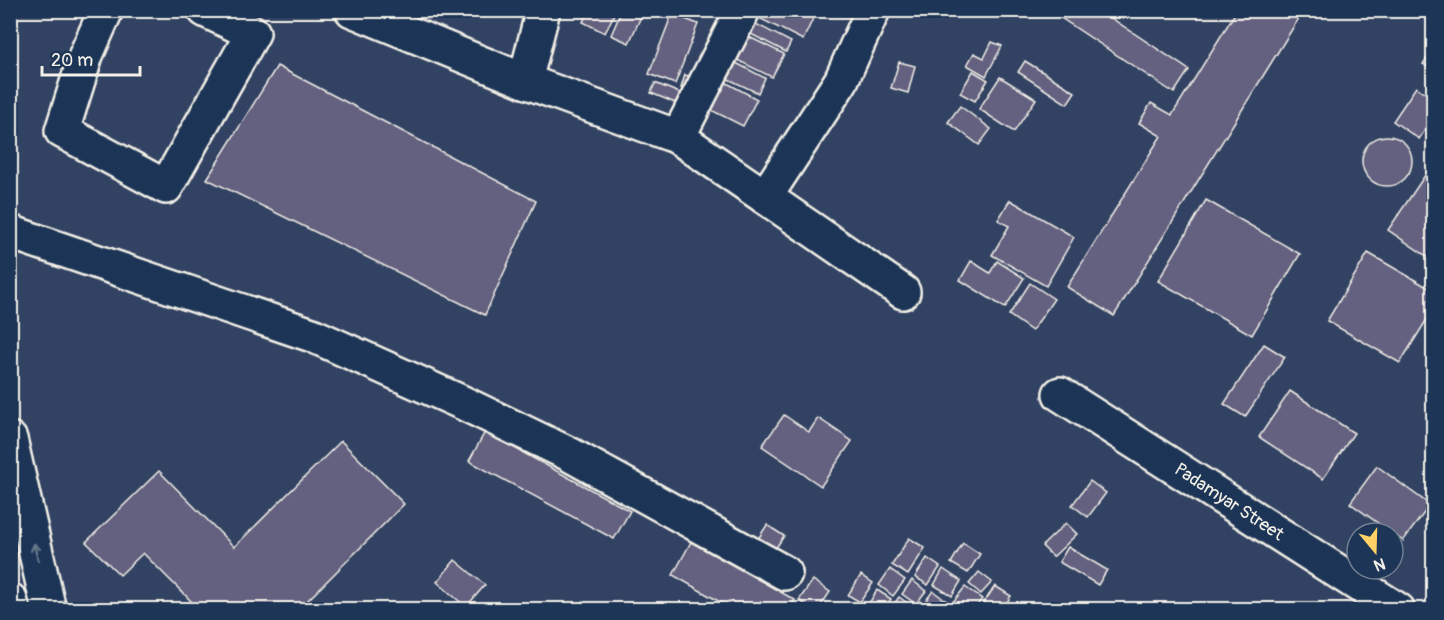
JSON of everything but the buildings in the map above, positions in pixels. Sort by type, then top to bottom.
[{"type":"street","points":[[106,10],[86,55],[62,131],[166,187],[252,33],[205,10]]},
{"type":"street","points":[[352,10],[525,81],[678,137],[903,292]]},
{"type":"street","points":[[525,81],[543,10]]},
{"type":"street","points":[[678,137],[743,10]]},
{"type":"street","points":[[765,197],[841,81],[873,10]]},
{"type":"street","points":[[10,232],[312,335],[569,454],[785,573]]},
{"type":"street","name":"Padamyar Street","points":[[1060,394],[1398,609]]},
{"type":"street","points":[[10,439],[49,609]]},
{"type":"street","points":[[10,600],[13,609]]}]
